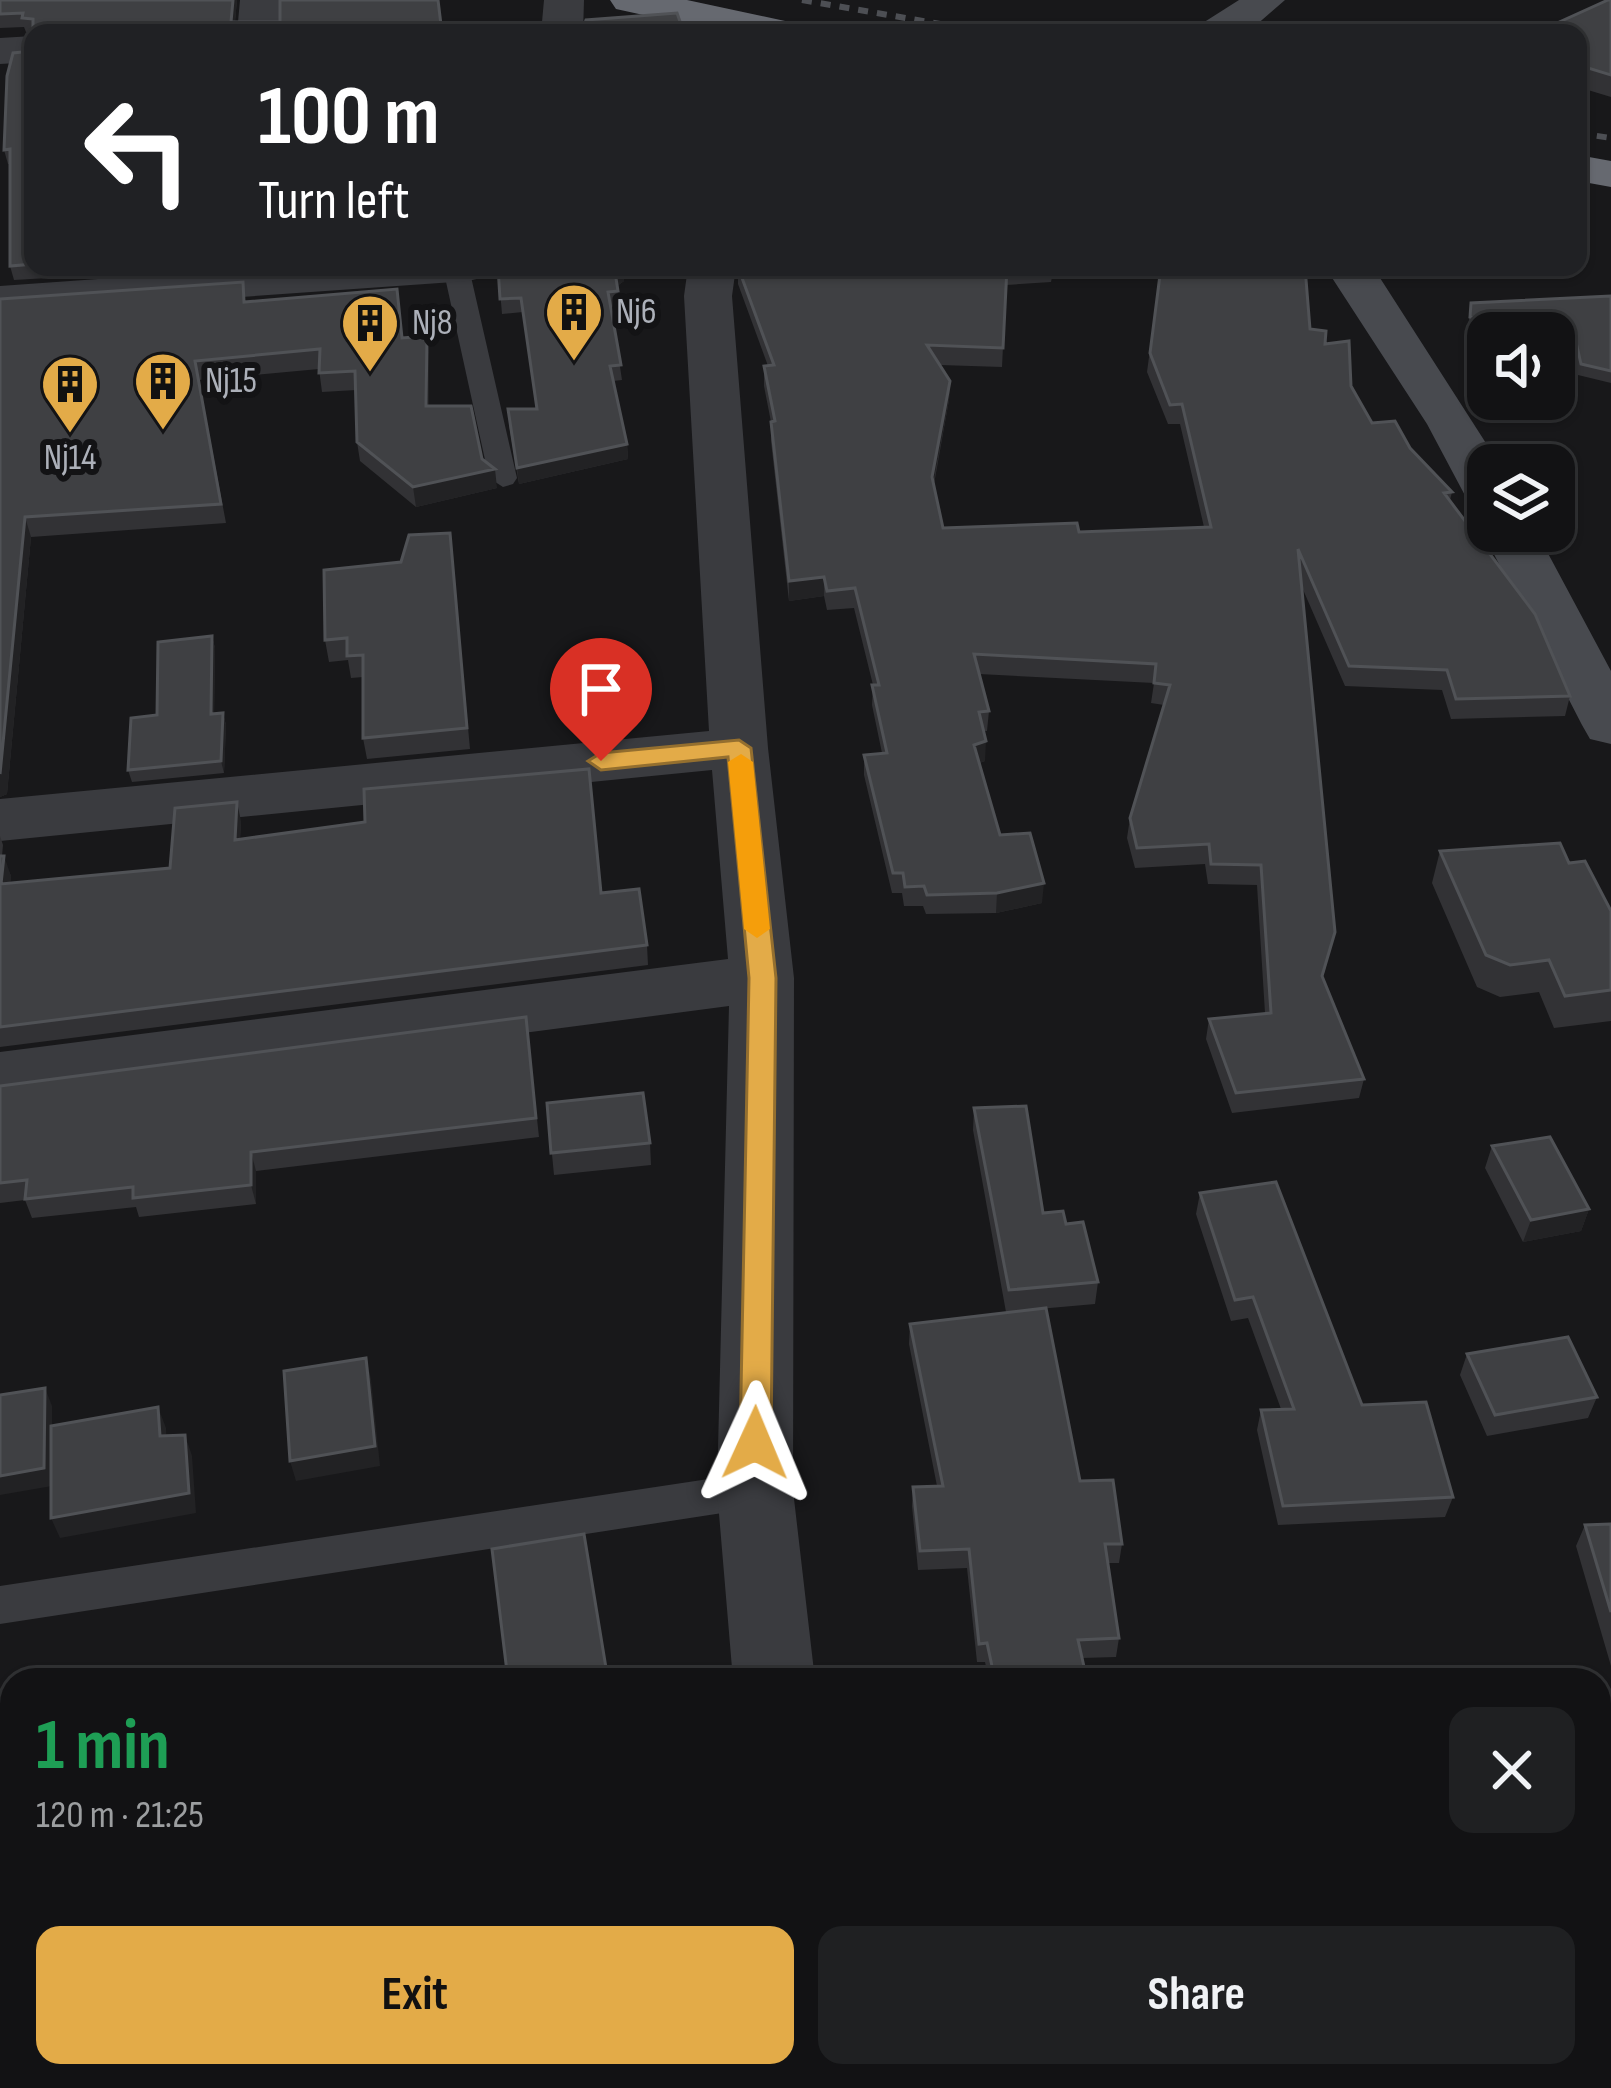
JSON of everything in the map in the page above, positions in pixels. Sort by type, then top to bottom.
[{"type":"highway","points":[[629,0],[742,24]]},
{"type":"street","points":[[1233,24],[1265,0]]},
{"type":"street","points":[[0,300],[342,276]]},
{"type":"street","points":[[711,276],[708,296],[739,748],[762,978],[754,1490],[773,1668]]},
{"type":"street","points":[[1355,276],[1467,452]]},
{"type":"street","points":[[1520,552],[1611,725]]},
{"type":"street","points":[[0,820],[739,748]]},
{"type":"street","points":[[0,1076],[762,978]]},
{"type":"lane","points":[[458,276],[503,478]]},
{"type":"lane","points":[[0,1605],[754,1490]]},
{"type":"building","points":[[0,0],[233,0],[231,22],[280,22],[280,0],[438,0],[441,24],[33,24],[33,19],[22,18],[23,13],[0,14]]},
{"type":"building","points":[[1611,0],[1611,75],[1587,68],[1587,24],[1555,24]]},
{"type":"building","points":[[677,13],[681,24],[585,24],[586,20]]},
{"type":"building","points":[[24,52],[24,265],[10,266],[10,149],[4,150],[7,76],[13,53]]},
{"type":"building","points":[[499,276],[616,276],[618,291],[608,292],[621,365],[610,366],[627,444],[517,468],[508,409],[537,409],[521,298],[500,299]]},
{"type":"building","points":[[741,276],[1007,276],[1003,348],[927,345],[950,381],[932,477],[943,528],[1077,523],[1079,532],[1211,527],[1182,404],[1170,405],[1150,353],[1160,276],[1306,276],[1310,329],[1326,331],[1325,344],[1349,341],[1351,386],[1372,423],[1395,421],[1410,448],[1452,492],[1444,493],[1467,524],[1467,552],[1488,552],[1535,614],[1570,696],[1456,699],[1447,670],[1349,666],[1298,549],[1335,932],[1322,976],[1364,1079],[1236,1093],[1209,1019],[1271,1013],[1261,865],[1211,864],[1209,844],[1137,848],[1130,818],[1170,685],[1154,683],[1156,664],[974,654],[989,711],[979,712],[986,741],[974,745],[1000,835],[1030,833],[1044,883],[997,893],[927,895],[924,886],[905,887],[903,873],[893,873],[864,755],[887,753],[872,685],[879,685],[855,588],[827,591],[824,577],[789,581],[771,422],[775,421],[764,366],[774,365]]},
{"type":"building","points":[[243,282],[244,302],[397,289],[402,338],[427,336],[426,406],[471,406],[482,459],[495,469],[413,487],[357,442],[355,371],[319,373],[320,349],[195,361],[221,504],[25,517],[0,774],[0,299]]},
{"type":"building","points":[[1611,296],[1611,371],[1581,364],[1575,312],[1470,312],[1471,303]]},
{"type":"building","points":[[450,533],[467,728],[363,738],[363,655],[347,656],[347,638],[325,640],[324,570],[401,562],[409,535]]},
{"type":"building","points":[[212,636],[211,714],[223,713],[221,761],[128,770],[131,718],[157,715],[158,642]]},
{"type":"building","points":[[589,769],[601,893],[639,889],[647,945],[0,1027],[0,856],[4,856],[1,884],[170,868],[175,808],[237,802],[235,840],[365,822],[364,789]]},
{"type":"building","points":[[1560,843],[1569,863],[1585,861],[1611,911],[1611,990],[1565,996],[1549,960],[1510,965],[1486,955],[1440,851]]},
{"type":"building","points":[[526,1017],[536,1118],[251,1152],[251,1185],[133,1198],[133,1187],[25,1199],[27,1180],[0,1183],[0,1086]]},
{"type":"building","points":[[643,1093],[650,1143],[551,1153],[547,1103]]},
{"type":"building","points":[[1026,1106],[1043,1213],[1063,1211],[1066,1224],[1083,1222],[1098,1282],[1009,1290],[974,1108]]},
{"type":"building","points":[[1550,1137],[1589,1209],[1531,1220],[1492,1146]]},
{"type":"building","points":[[1276,1182],[1362,1405],[1426,1402],[1453,1497],[1283,1506],[1261,1410],[1294,1409],[1253,1297],[1235,1300],[1200,1193]]},
{"type":"building","points":[[1046,1308],[1080,1481],[1113,1480],[1122,1544],[1105,1544],[1119,1638],[1078,1640],[1084,1668],[992,1668],[987,1643],[979,1644],[969,1549],[920,1551],[913,1487],[943,1486],[910,1324]]},
{"type":"building","points":[[1568,1337],[1597,1397],[1495,1415],[1467,1354]]},
{"type":"building","points":[[366,1358],[375,1446],[290,1461],[284,1371]]},
{"type":"building","points":[[45,1388],[44,1468],[0,1476],[0,1395]]},
{"type":"building","points":[[158,1407],[160,1436],[185,1435],[189,1493],[51,1518],[51,1426]]},
{"type":"building","points":[[1611,1524],[1611,1612],[1585,1525]]},
{"type":"building","points":[[584,1534],[606,1668],[507,1668],[492,1549]]},
{"type":"railway","points":[[802,0],[940,24]]},
{"type":"railway","points":[[1587,134],[1611,138]]},
{"type":"slow traffic","points":[[741,762],[757,929]]},
{"type":"place","name":"Nj6","points":[[574,363]]},
{"type":"place","name":"Nj8","points":[[370,374]]},
{"type":"place","name":"Nj15","points":[[163,432]]},
{"type":"place","name":"Nj14","points":[[70,435]]},
{"type":"route","points":[[601,761],[739,748],[762,978],[755,1443]]}]
